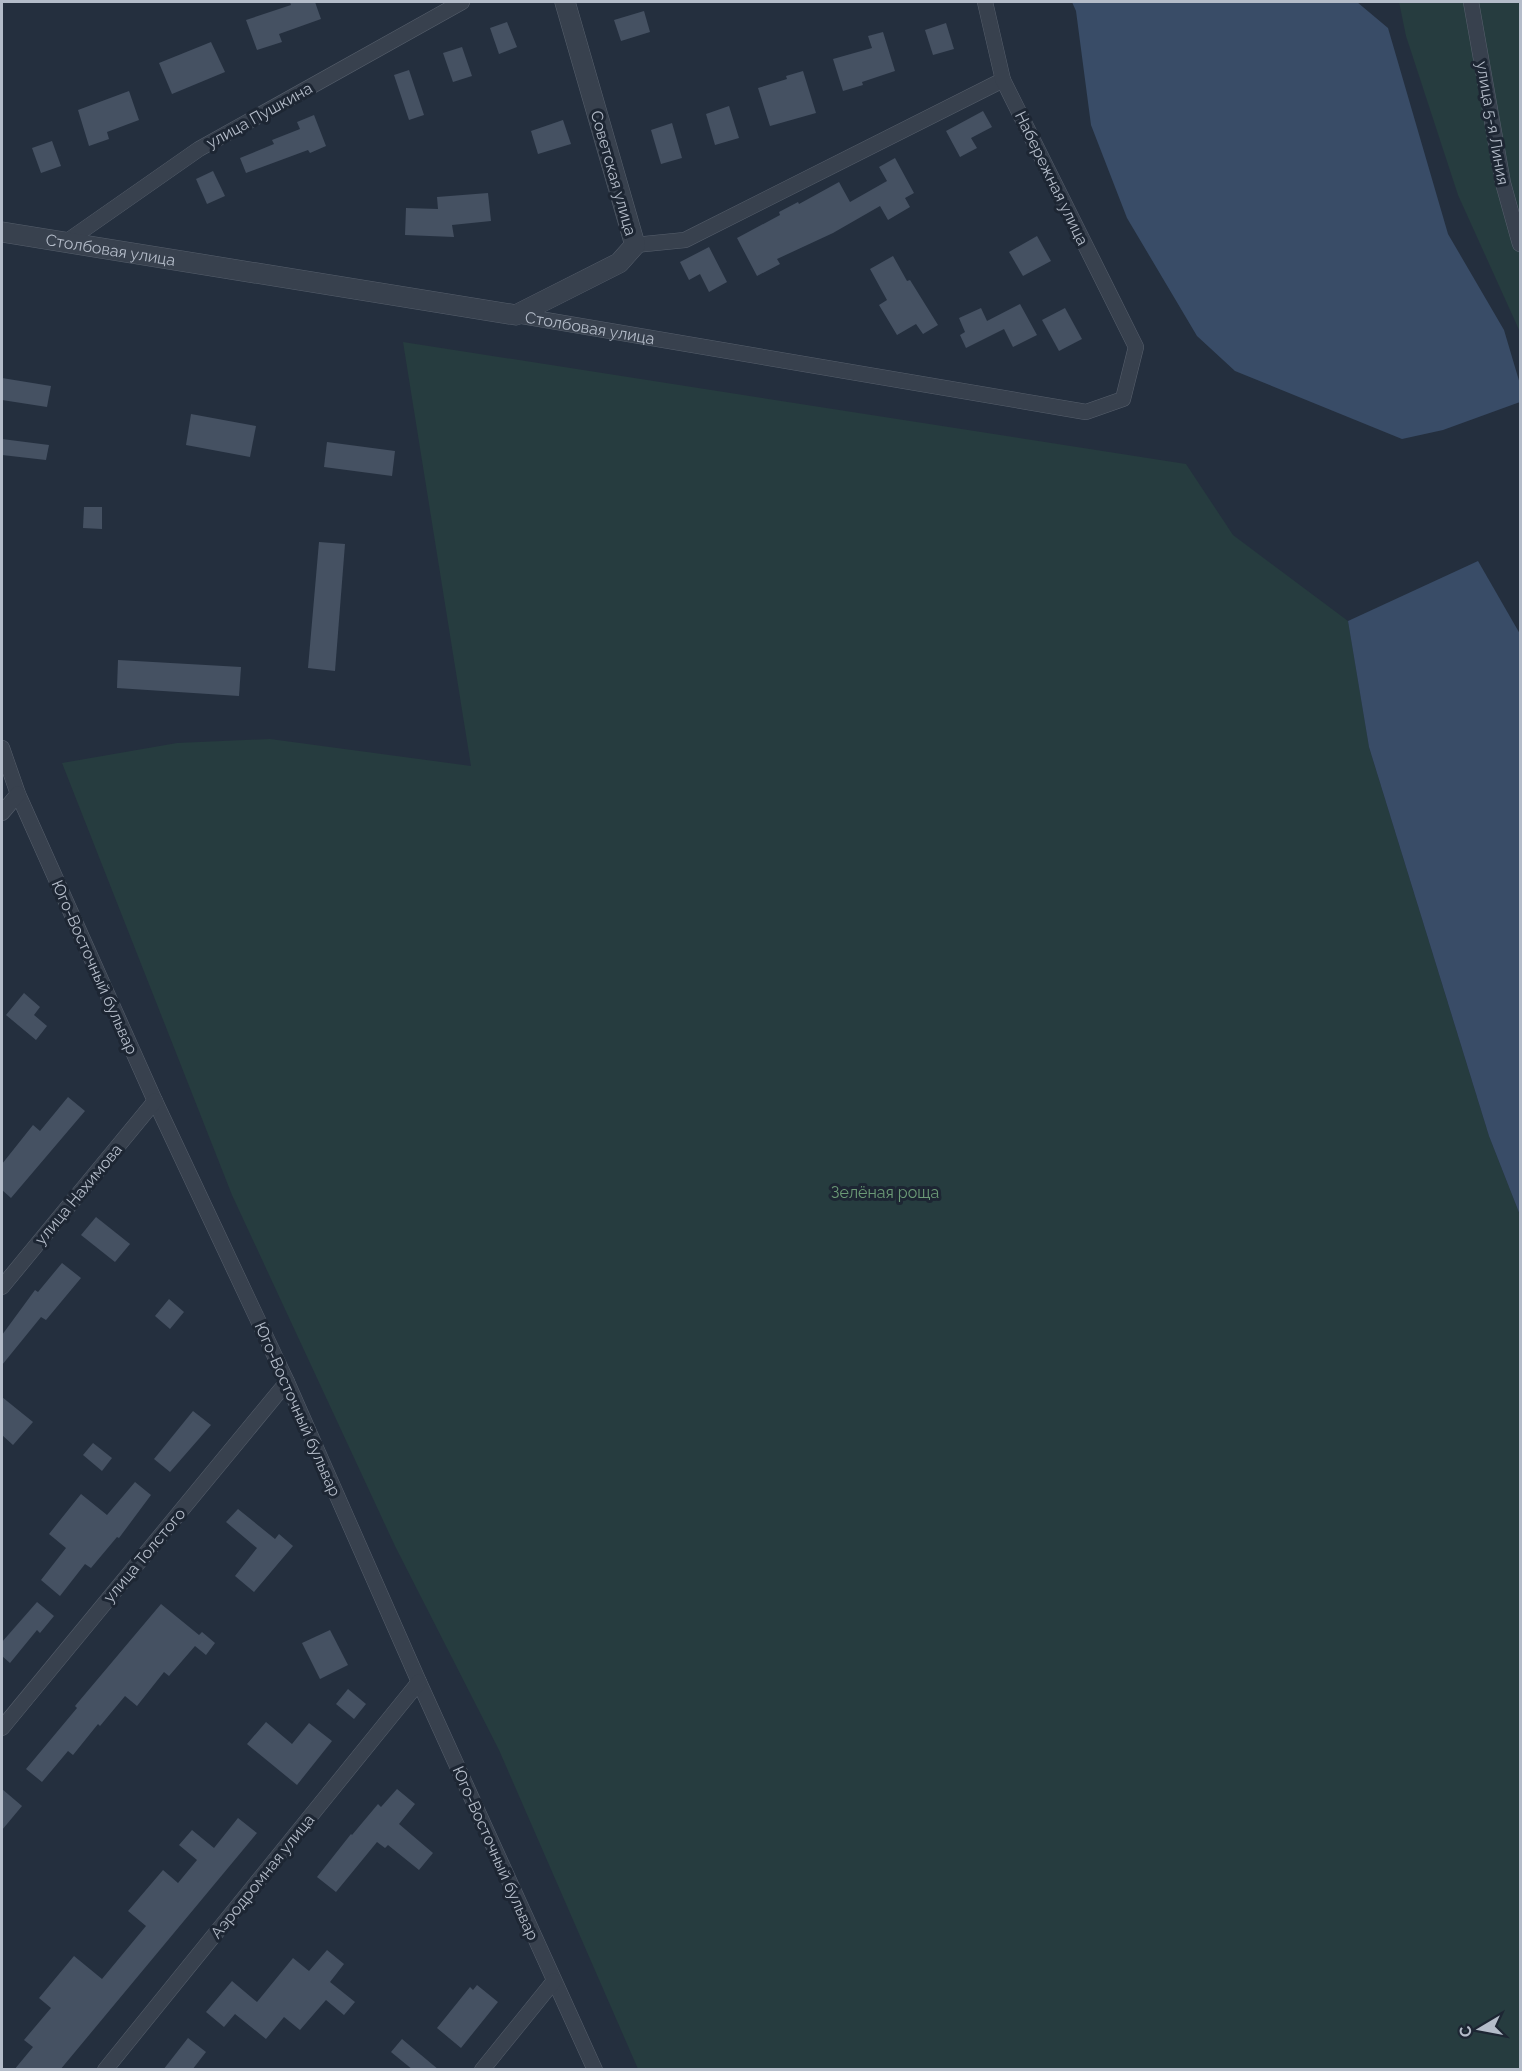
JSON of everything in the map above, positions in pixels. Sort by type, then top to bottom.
[{"type":"street","name":"улица Пушкина","points":[[66,242],[198,149],[462,2]]},
{"type":"street","name":"Советская улица","points":[[516,315],[619,263],[635,245],[565,2]]},
{"type":"street","name":"Набережная улица","points":[[985,2],[1003,80],[1136,347]]},
{"type":"street","name":"улица 5-я Линия","points":[[1471,2],[1503,183],[1521,244]]},
{"type":"street","points":[[635,245],[685,240],[1003,80]]},
{"type":"street","name":"Столбовая улица","points":[[2,231],[1086,412],[1123,399],[1136,347]]},
{"type":"street","name":"Юго-Восточный бульвар","points":[[2,748],[18,794],[155,1101],[287,1382],[419,1682],[595,2070]]},
{"type":"street","points":[[2,813],[18,794]]},
{"type":"street","name":"улица Нахимова","points":[[2,1287],[155,1101]]},
{"type":"street","name":"улица Толстого","points":[[2,1728],[287,1382]]},
{"type":"street","name":"Аэродромная улица","points":[[105,2070],[419,1682]]},
{"type":"street","points":[[482,2070],[554,1981]]},
{"type":"green space","points":[[1399,2],[1520,2],[1520,332],[1458,195],[1406,36]]},
{"type":"green space","name":"Зелёная роща","points":[[403,342],[1186,464],[1233,535],[1348,621],[1369,747],[1489,1136],[1520,1215],[1520,2069],[638,2069],[499,1750],[395,1546],[232,1195],[62,763],[177,743],[270,739],[471,766]]},
{"type":"water","points":[[1072,2],[1357,2],[1388,28],[1448,234],[1504,330],[1520,384],[1520,402],[1443,430],[1402,439],[1235,371],[1197,336],[1127,218],[1091,125],[1076,11]]},
{"type":"water","points":[[1478,561],[1520,634],[1520,1215],[1489,1136],[1369,747],[1348,621]]},
{"type":"building","points":[[290,2],[315,2],[321,19],[279,34],[282,42],[257,50],[246,20],[291,5]]},
{"type":"building","points":[[644,11],[650,32],[621,41],[614,20]]},
{"type":"building","points":[[507,22],[517,47],[499,54],[490,28]]},
{"type":"building","points":[[946,23],[954,49],[933,55],[925,30]]},
{"type":"building","points":[[883,32],[895,71],[843,91],[833,59],[872,48],[868,36]]},
{"type":"building","points":[[211,42],[225,72],[172,94],[159,63]]},
{"type":"building","points":[[462,47],[472,76],[453,82],[443,53]]},
{"type":"building","points":[[409,70],[424,115],[409,120],[394,75]]},
{"type":"building","points":[[803,71],[816,113],[770,126],[758,88],[787,79],[786,76]]},
{"type":"building","points":[[129,91],[139,120],[107,132],[109,139],[89,146],[78,110]]},
{"type":"building","points":[[729,106],[739,138],[715,145],[706,114]]},
{"type":"building","points":[[983,111],[992,127],[971,138],[977,148],[960,157],[946,131]]},
{"type":"building","points":[[314,115],[326,146],[310,153],[308,150],[246,173],[240,158],[274,144],[272,140],[300,129],[297,122]]},
{"type":"building","points":[[563,120],[571,144],[538,154],[531,131]]},
{"type":"building","points":[[672,123],[682,158],[661,164],[651,130]]},
{"type":"building","points":[[52,141],[61,166],[41,173],[32,148]]},
{"type":"building","points":[[895,158],[914,193],[905,198],[910,207],[888,220],[880,206],[833,233],[777,259],[780,264],[757,276],[737,238],[780,215],[779,212],[839,182],[850,202],[887,181],[879,167]]},
{"type":"building","points":[[213,171],[225,196],[207,204],[196,179]]},
{"type":"building","points":[[488,193],[491,221],[452,225],[454,237],[405,235],[406,208],[438,209],[437,197]]},
{"type":"building","points":[[1037,236],[1051,261],[1023,276],[1009,252]]},
{"type":"building","points":[[709,247],[727,282],[709,292],[700,274],[689,280],[680,262]]},
{"type":"building","points":[[893,256],[907,281],[910,280],[938,325],[923,334],[916,324],[897,335],[879,305],[887,300],[870,269]]},
{"type":"building","points":[[1020,304],[1037,335],[1013,347],[1004,329],[966,348],[960,335],[965,332],[959,318],[981,308],[987,321]]},
{"type":"building","points":[[1065,308],[1082,339],[1059,351],[1042,320]]},
{"type":"building","points":[[2,378],[51,386],[47,407],[2,400]]},
{"type":"building","points":[[191,414],[256,426],[250,457],[186,445]]},
{"type":"building","points":[[2,439],[49,445],[46,460],[2,455]]},
{"type":"building","points":[[327,442],[395,451],[392,476],[324,467]]},
{"type":"building","points":[[84,507],[102,507],[102,529],[83,528]]},
{"type":"building","points":[[319,542],[345,544],[335,671],[308,668]]},
{"type":"building","points":[[118,660],[241,667],[239,696],[117,688]]},
{"type":"building","points":[[24,993],[40,1007],[34,1015],[47,1026],[36,1040],[6,1015]]},
{"type":"building","points":[[68,1097],[85,1111],[11,1198],[2,1190],[2,1164],[33,1125],[40,1131]]},
{"type":"building","points":[[96,1217],[130,1244],[115,1262],[81,1235]]},
{"type":"building","points":[[62,1263],[81,1278],[46,1320],[41,1317],[2,1365],[2,1335],[35,1290],[38,1292]]},
{"type":"building","points":[[169,1299],[184,1312],[170,1329],[155,1316]]},
{"type":"building","points":[[2,1397],[33,1422],[13,1445],[2,1435]]},
{"type":"building","points":[[193,1411],[211,1425],[170,1472],[154,1459]]},
{"type":"building","points":[[93,1443],[112,1458],[102,1471],[83,1455]]},
{"type":"building","points":[[135,1482],[151,1495],[119,1538],[117,1537],[91,1568],[85,1564],[60,1596],[41,1580],[66,1548],[49,1534],[81,1494],[107,1515]]},
{"type":"building","points":[[238,1509],[275,1539],[279,1534],[293,1546],[254,1592],[235,1576],[257,1548],[226,1522]]},
{"type":"building","points":[[37,1602],[54,1616],[40,1633],[37,1630],[10,1663],[2,1656],[2,1642]]},
{"type":"building","points":[[161,1604],[199,1635],[202,1632],[215,1643],[206,1655],[195,1646],[169,1676],[164,1672],[137,1706],[125,1696],[73,1755],[68,1751],[42,1782],[26,1769],[77,1708],[75,1706]]},
{"type":"building","points":[[330,1630],[348,1665],[320,1679],[302,1643]]},
{"type":"building","points":[[348,1689],[366,1704],[354,1719],[336,1704]]},
{"type":"building","points":[[266,1722],[292,1744],[309,1723],[332,1741],[297,1785],[247,1744]]},
{"type":"building","points":[[2,1789],[22,1806],[2,1830]]},
{"type":"building","points":[[397,1789],[415,1804],[399,1824],[433,1853],[419,1870],[388,1845],[385,1848],[377,1842],[336,1892],[317,1877],[378,1804],[381,1807]]},
{"type":"building","points":[[238,1818],[257,1833],[60,2070],[14,2070],[33,2047],[24,2040],[51,2008],[39,1998],[74,1956],[102,1979],[146,1926],[128,1911],[163,1870],[178,1883],[197,1860],[179,1845],[192,1830],[214,1848]]},
{"type":"building","points":[[327,1950],[344,1964],[330,1982],[355,2002],[344,2015],[326,2000],[300,2030],[284,2017],[266,2039],[235,2014],[224,2027],[206,2012],[232,1981],[257,2002],[293,1958],[309,1971]]},
{"type":"building","points":[[477,1985],[498,2002],[461,2048],[437,2028],[470,1987],[473,1990]]},
{"type":"building","points":[[188,2038],[206,2052],[192,2070],[163,2070]]},
{"type":"building","points":[[402,2039],[439,2070],[413,2070],[391,2052]]}]
